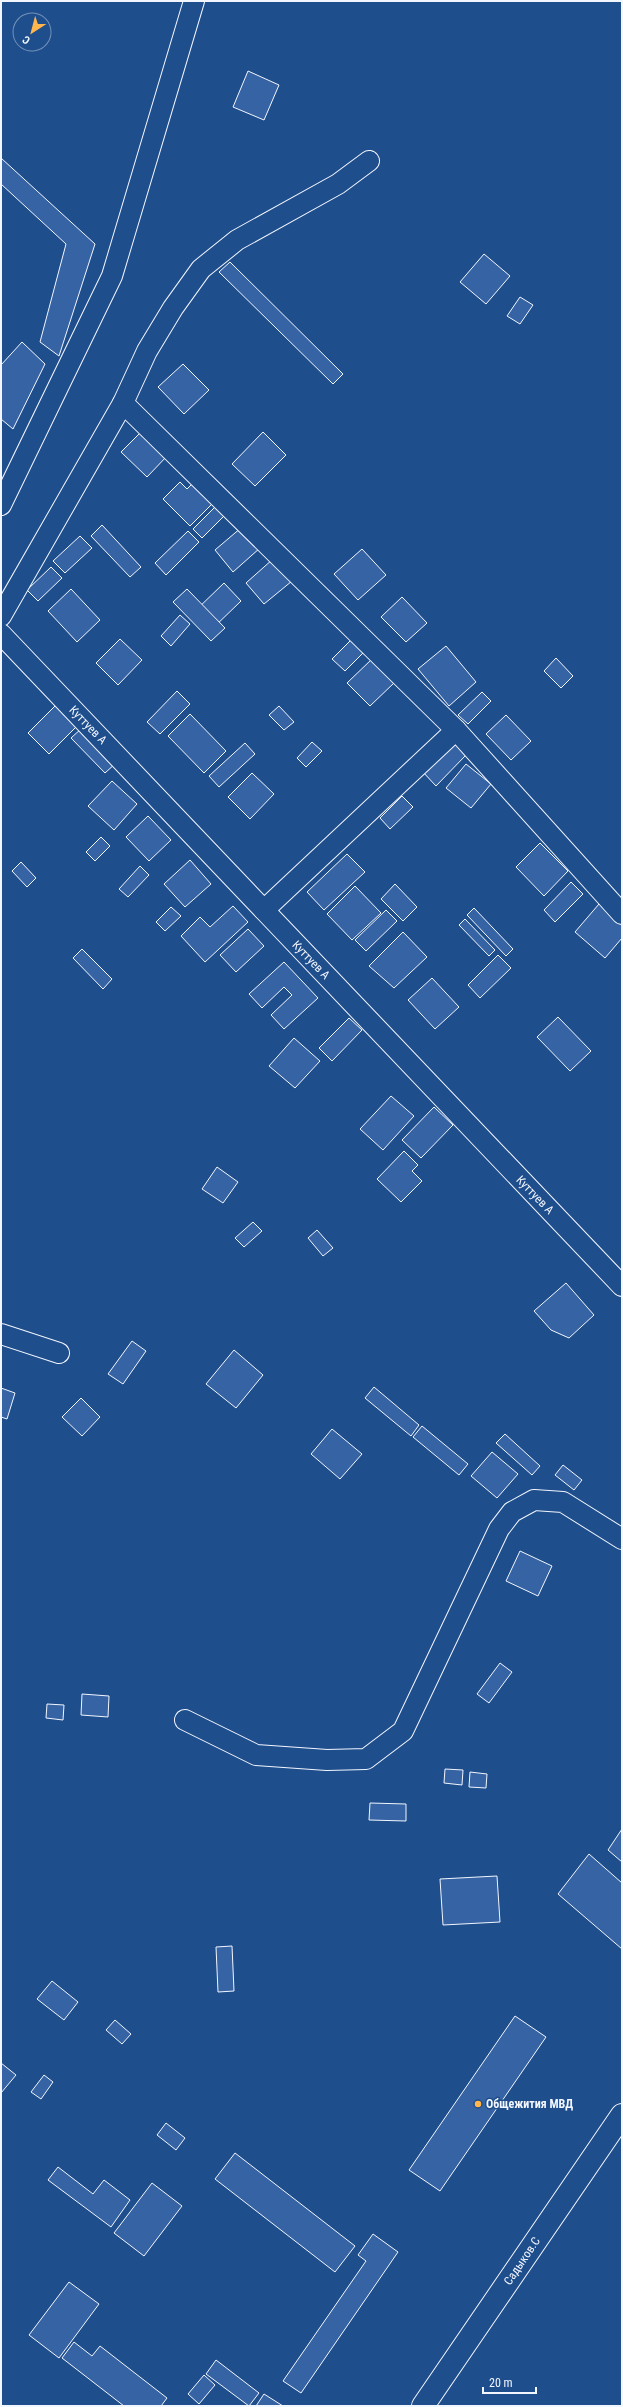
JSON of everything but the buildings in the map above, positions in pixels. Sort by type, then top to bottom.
[{"type":"main road","name":"Садыков.С","points":[[423,2406],[622,2115]]},
{"type":"street","points":[[1,505],[112,276],[194,1]]},
{"type":"street","points":[[1,616],[123,403],[147,351],[173,308],[201,270],[237,240],[338,184],[369,161]]},
{"type":"street","points":[[123,403],[456,730],[622,914]]},
{"type":"street","name":"Куттуев А","points":[[1,634],[622,1286]]},
{"type":"street","points":[[264,910],[456,730]]},
{"type":"street","points":[[1,1334],[59,1353]]},
{"type":"street","points":[[185,1720],[256,1755],[327,1760],[366,1759],[403,1731],[499,1529],[512,1512],[534,1500],[563,1502],[622,1539]]},
{"type":"place","name":"Общежития МВД","points":[[478,2104]]}]
